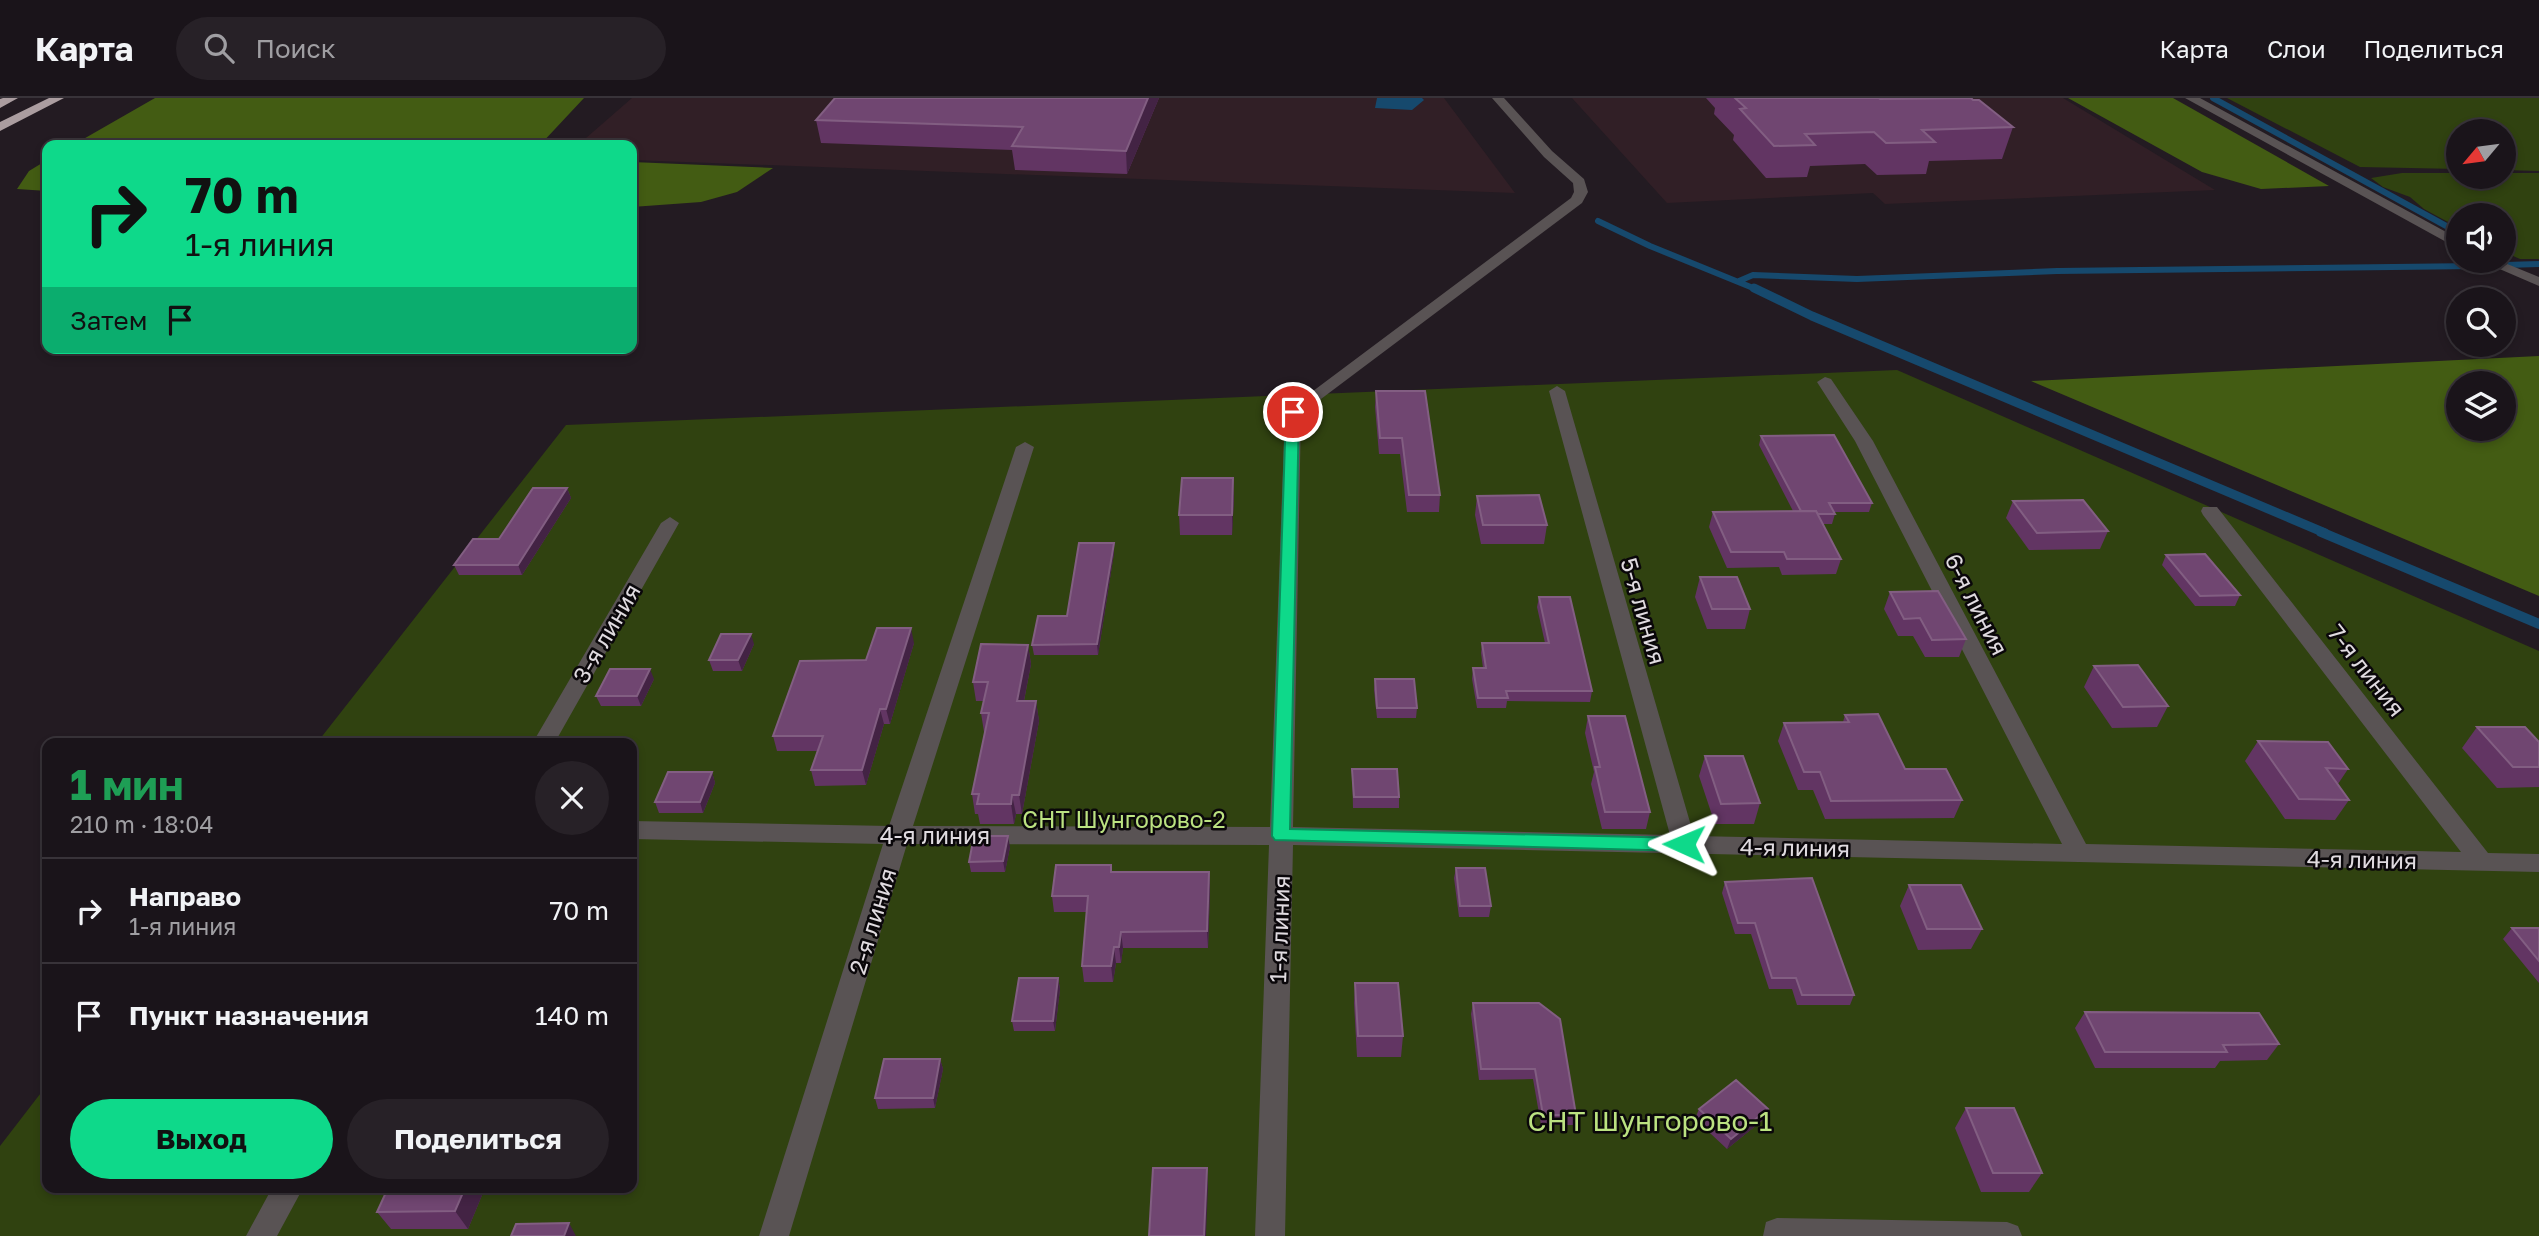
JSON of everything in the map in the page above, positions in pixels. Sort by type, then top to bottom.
[{"type":"highway","points":[[0,104],[12,98]]},
{"type":"highway","points":[[0,127],[58,98]]},
{"type":"street","name":"1-я линия","points":[[1270,1236],[1293,412],[1577,200],[1581,192],[1579,182],[1548,154],[1498,98]]},
{"type":"street","points":[[2191,98],[2446,238]]},
{"type":"street","points":[[2516,273],[2536,281]]},
{"type":"street","name":"6-я линия","points":[[1825,382],[1864,441],[2079,853]]},
{"type":"street","name":"5-я линия","points":[[1557,391],[1684,844]]},
{"type":"street","name":"2-я линия","points":[[774,1236],[898,835],[1025,447]]},
{"type":"street","name":"7-я линия","points":[[2210,511],[2482,862]]},
{"type":"street","name":"3-я линия","points":[[546,738],[670,523]]},
{"type":"street","name":"4-я линия","points":[[637,830],[898,835],[1281,836],[2539,863]]},
{"type":"street","points":[[261,1236],[285,1193]]},
{"type":"street","points":[[1777,1234],[2007,1236]]},
{"type":"shaded area","points":[[632,98],[1444,98],[1515,193],[637,160],[637,140],[584,140]]},
{"type":"shaded area","points":[[1572,98],[2063,98],[2215,190],[1885,204],[1873,193],[1667,203]]},
{"type":"green space","points":[[155,98],[584,98],[545,140],[82,140]]},
{"type":"green space","points":[[2068,98],[2173,98],[2329,186],[2261,189],[2202,172]]},
{"type":"green space","points":[[2227,98],[2539,98],[2539,171],[2516,170],[2516,119],[2446,119],[2446,169],[2360,167]]},
{"type":"green space","points":[[637,162],[773,168],[737,192],[701,202],[637,207]]},
{"type":"green space","points":[[42,163],[42,191],[17,189],[29,171]]},
{"type":"green space","points":[[2402,173],[2446,173],[2446,189],[2516,189],[2516,173],[2539,173],[2539,259],[2516,257],[2516,203],[2446,203],[2446,221],[2424,209],[2410,197],[2383,187],[2371,178]]},
{"type":"green space","points":[[2539,356],[2539,596],[2031,381]]},
{"type":"green space","name":"СНТ Шунгорово-2","points":[[1897,370],[2539,651],[2539,1236],[0,1236],[0,1146],[42,1091],[42,1193],[637,1193],[637,738],[321,738],[566,425]]},
{"type":"water","points":[[1377,98],[1424,100],[1412,110],[1375,108]]},
{"type":"building","points":[[835,98],[1148,98],[1126,151],[1012,146],[1023,127],[816,120]]},
{"type":"building","points":[[1735,98],[1971,98],[1979,100],[2013,127],[1922,130],[1935,142],[1886,143],[1874,132],[1805,134],[1815,145],[1774,146],[1740,109],[1746,108]]},
{"type":"building","points":[[1376,391],[1425,391],[1440,495],[1409,495],[1402,438],[1380,438]]},
{"type":"building","points":[[1834,435],[1872,503],[1829,503],[1835,514],[1801,511],[1761,436]]},
{"type":"building","points":[[1182,478],[1233,478],[1232,515],[1179,515]]},
{"type":"building","points":[[533,488],[567,488],[518,565],[454,565],[473,539],[499,539]]},
{"type":"building","points":[[1539,495],[1547,525],[1483,525],[1477,496]]},
{"type":"building","points":[[2083,500],[2108,531],[2037,533],[2013,501]]},
{"type":"building","points":[[1816,511],[1841,559],[1787,559],[1784,552],[1731,552],[1713,512]]},
{"type":"building","points":[[1079,543],[1114,543],[1097,644],[1032,645],[1038,616],[1067,616]]},
{"type":"building","points":[[2205,554],[2240,595],[2200,596],[2166,555]]},
{"type":"building","points":[[1700,577],[1737,577],[1750,609],[1712,609]]},
{"type":"building","points":[[1938,591],[1966,639],[1932,640],[1920,618],[1904,619],[1890,592]]},
{"type":"building","points":[[1539,597],[1570,597],[1592,691],[1506,691],[1508,698],[1478,698],[1473,668],[1486,668],[1482,643],[1549,643]]},
{"type":"building","points":[[877,628],[911,628],[886,709],[880,709],[862,770],[811,770],[823,736],[773,736],[800,661],[866,660]]},
{"type":"building","points":[[721,634],[751,634],[738,660],[709,660]]},
{"type":"building","points":[[981,644],[1028,645],[1017,701],[1036,701],[1019,795],[1012,795],[1011,804],[977,804],[979,794],[972,794],[989,713],[981,713],[988,682],[973,682]]},
{"type":"building","points":[[2138,665],[2168,706],[2123,707],[2094,666]]},
{"type":"building","points":[[610,669],[650,669],[637,696],[596,696]]},
{"type":"building","points":[[1375,679],[1414,679],[1417,708],[1377,708]]},
{"type":"building","points":[[1878,714],[1905,769],[1946,769],[1962,800],[1831,801],[1820,772],[1804,772],[1784,723],[1849,722],[1845,715]]},
{"type":"building","points":[[1588,716],[1625,716],[1650,812],[1605,812],[1595,767],[1600,767]]},
{"type":"building","points":[[2477,727],[2525,727],[2539,742],[2539,767],[2513,767]]},
{"type":"building","points":[[2258,741],[2328,742],[2348,769],[2326,768],[2349,800],[2299,799]]},
{"type":"building","points":[[1705,756],[1743,756],[1760,803],[1721,804]]},
{"type":"building","points":[[1352,769],[1397,769],[1399,797],[1354,797]]},
{"type":"building","points":[[668,772],[712,772],[700,802],[655,802]]},
{"type":"building","points":[[974,836],[1008,836],[1003,861],[969,862]]},
{"type":"building","points":[[1056,865],[1111,865],[1111,872],[1209,872],[1207,931],[1121,932],[1119,947],[1114,947],[1111,966],[1082,966],[1088,896],[1052,896]]},
{"type":"building","points":[[1456,868],[1485,868],[1491,906],[1460,906]]},
{"type":"building","points":[[1812,878],[1854,995],[1802,995],[1796,978],[1772,978],[1755,923],[1738,923],[1725,882]]},
{"type":"building","points":[[1909,885],[1961,885],[1982,929],[1927,929]]},
{"type":"building","points":[[2512,928],[2539,928],[2539,961]]},
{"type":"building","points":[[1019,978],[1058,978],[1053,1021],[1012,1021]]},
{"type":"building","points":[[1355,983],[1398,983],[1403,1036],[1358,1036]]},
{"type":"building","points":[[1473,1003],[1539,1003],[1560,1019],[1576,1115],[1543,1115],[1535,1069],[1481,1069]]},
{"type":"building","points":[[2085,1012],[2259,1013],[2279,1044],[2223,1045],[2227,1052],[2105,1052]]},
{"type":"building","points":[[884,1059],[940,1059],[933,1098],[875,1098]]},
{"type":"building","points":[[1736,1080],[1768,1109],[1731,1139],[1699,1109]]},
{"type":"building","points":[[1966,1108],[2014,1108],[2042,1173],[1993,1173]]},
{"type":"building","points":[[1153,1168],[1207,1168],[1204,1236],[1149,1236]]},
{"type":"building","points":[[386,1193],[463,1193],[455,1211],[377,1212]]},
{"type":"building","points":[[569,1223],[564,1236],[511,1236],[516,1224]]},
{"type":"waterway","points":[[2213,98],[2446,226]]},
{"type":"waterway","points":[[1598,221],[1650,246],[1758,290]]},
{"type":"waterway","points":[[2516,265],[2539,264]]},
{"type":"waterway","points":[[1739,281],[1753,275],[1857,279],[2057,271],[2446,266]]},
{"type":"waterway","points":[[1754,288],[1812,316],[2325,533]]},
{"type":"waterway","points":[[2321,532],[2539,624]]},
{"type":"route","points":[[1293,412],[1281,836],[1684,844]]},
{"type":"park label","name":"СНТ Шунгорово-1","points":[[1650,1120]]}]
